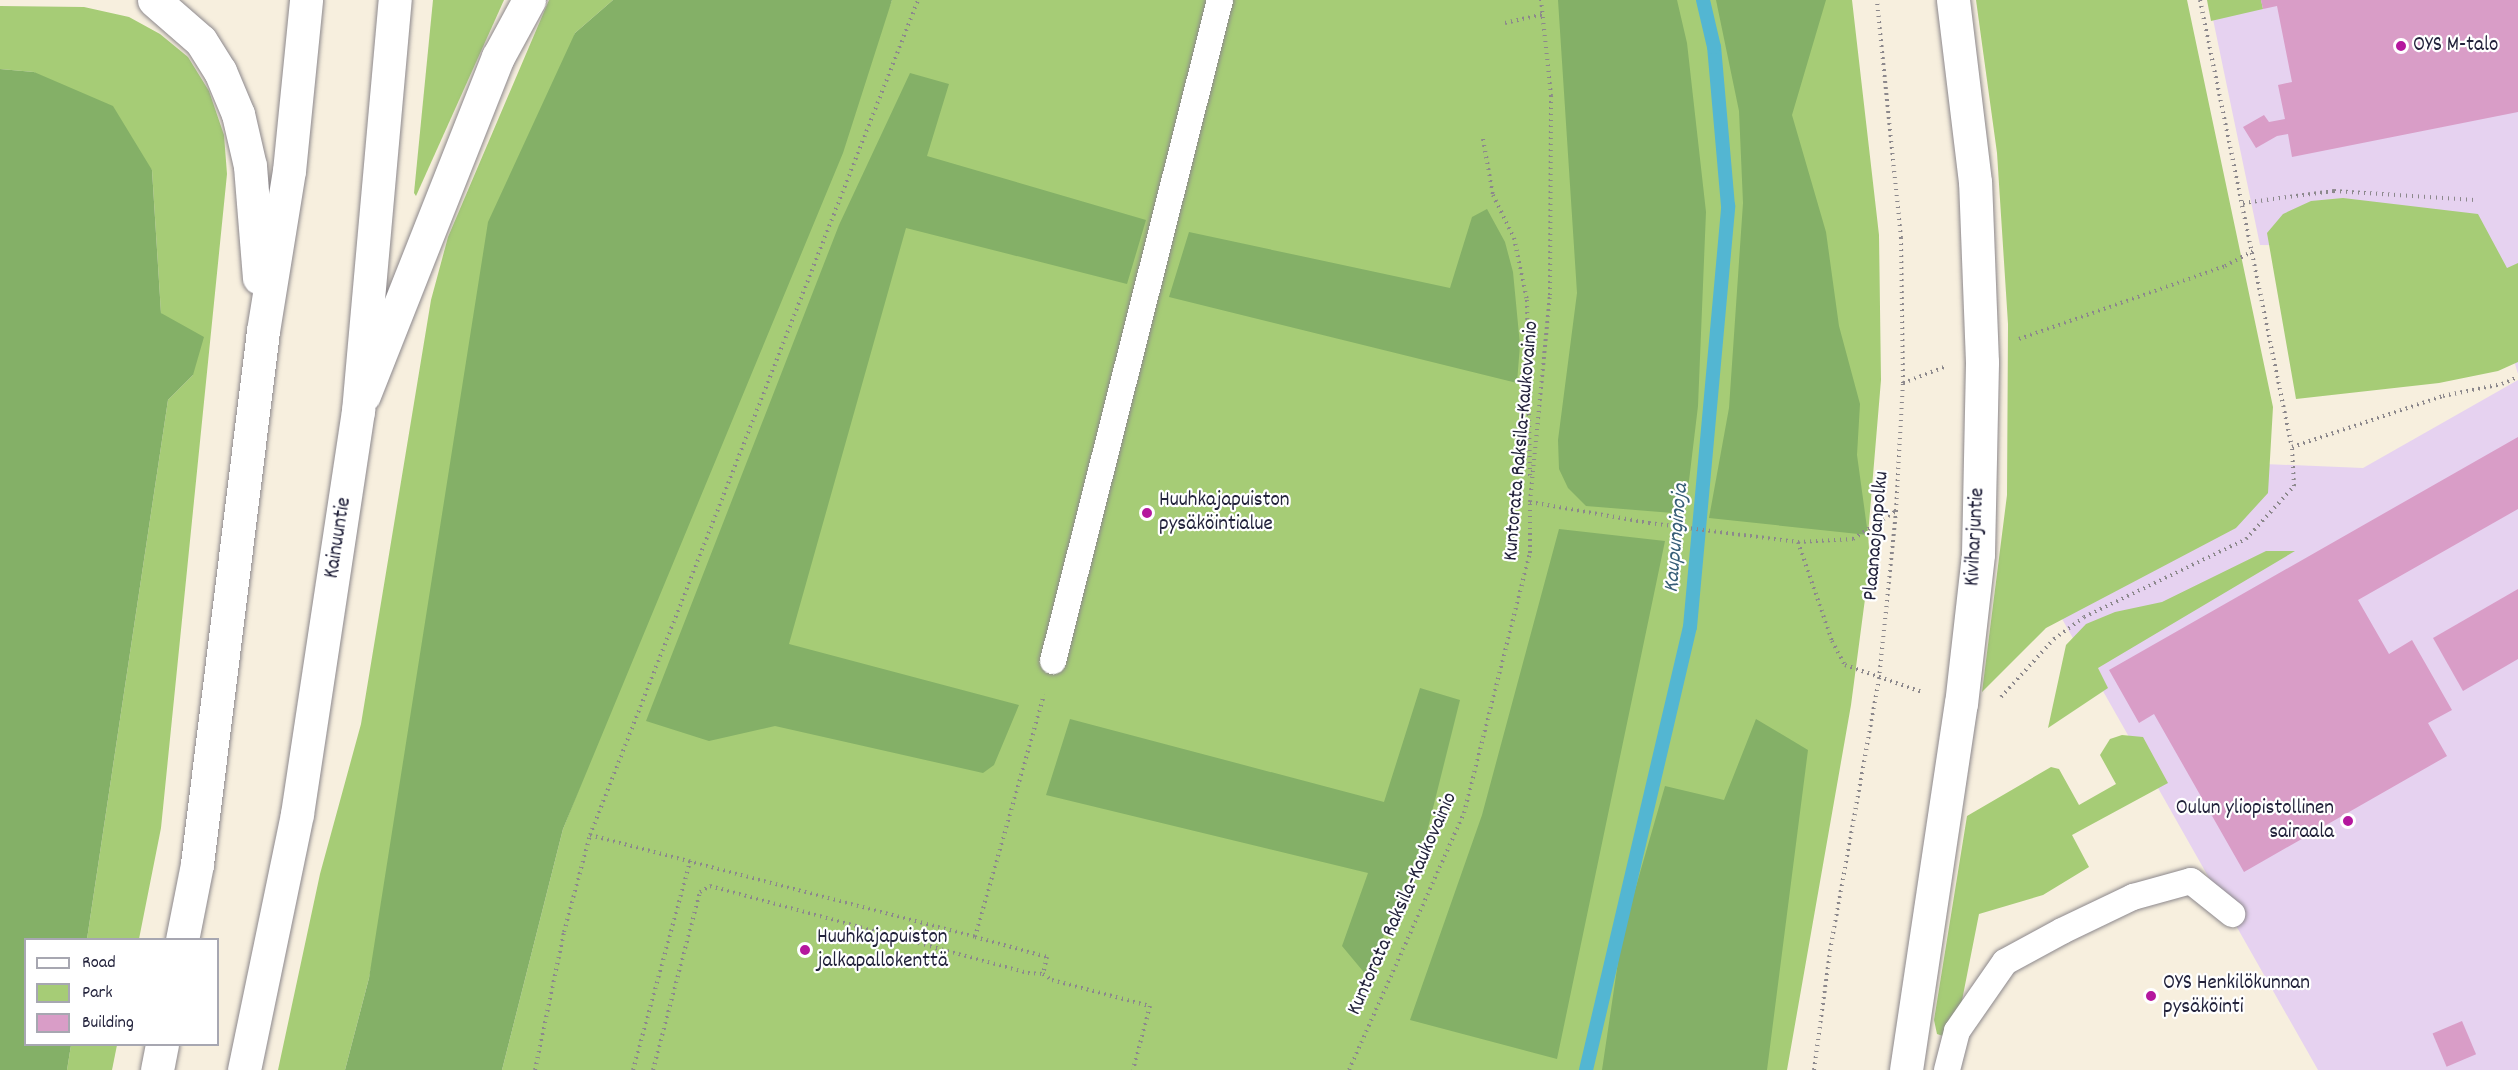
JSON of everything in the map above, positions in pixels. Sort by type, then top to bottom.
[{"type":"main road","points":[[154,0],[201,41],[220,71],[238,114],[250,166],[263,331]]},
{"type":"main road","points":[[182,938],[200,841],[263,331],[289,171],[306,0]]},
{"type":"main road","name":"Kainuuntie","points":[[244,1070],[297,814],[358,411],[395,0]]},
{"type":"main road","points":[[358,411],[498,57],[529,0]]},
{"type":"main road","name":"Kiviharjuntie","points":[[1906,1070],[1961,704],[1978,554],[1982,352],[1975,182],[1953,0]]},
{"type":"main road","points":[[157,1070],[162,1046]]},
{"type":"lane","points":[[1053,661],[1220,0]]},
{"type":"lane","points":[[1947,1070],[1957,1031],[2005,962],[2062,931],[2133,897],[2191,881],[2232,914]]},
{"type":"path","points":[[535,1070],[564,932],[590,835],[918,0]]},
{"type":"path","name":"Kuntorata Raksila-Kaukovainio","points":[[1349,1070],[1464,813],[1530,553],[1530,502],[1550,295],[1551,96],[1541,0]]},
{"type":"path","name":"Plaanaojanpolku","points":[[1814,1070],[1830,951],[1879,679],[1896,512],[1903,383],[1901,238],[1876,0]]},
{"type":"path","points":[[1798,542],[1832,642],[1845,665],[1879,679],[1961,704],[1983,705],[2007,693],[2054,639],[2084,617],[2246,539],[2294,486],[2292,447],[2200,0]]},
{"type":"path","points":[[1505,23],[1543,14]]},
{"type":"path","points":[[1483,139],[1493,195],[1514,238],[1527,300],[1530,502],[1649,523],[1798,542],[1853,539],[1896,512]]},
{"type":"path","points":[[2243,203],[2334,191],[2475,200]]},
{"type":"path","points":[[1903,383],[1982,352],[2225,266],[2253,251]]},
{"type":"path","points":[[2292,447],[2443,396],[2502,384],[2518,377]]},
{"type":"path","points":[[975,937],[1053,661]]},
{"type":"path","points":[[590,835],[1047,957],[1043,974]]},
{"type":"path","points":[[633,1070],[690,861]]},
{"type":"path","points":[[653,1070],[700,892],[710,886],[1028,973],[1043,974],[1052,980],[1150,1006],[1133,1070]]},
{"type":"shaded area","points":[[2209,0],[2518,0],[2518,374],[2480,247],[2260,245]]},
{"type":"shaded area","name":"Oulun yliopistollinen sairaala","points":[[2518,380],[2518,1070],[2318,1070],[2036,573],[2043,455],[2363,468]]},
{"type":"green space","points":[[433,0],[504,0],[416,196],[414,193]]},
{"type":"green space","points":[[549,0],[613,0],[575,33],[369,978],[345,1070],[278,1070],[320,874],[361,724],[431,300],[448,237]]},
{"type":"green space","points":[[613,0],[892,0],[843,153],[563,829],[502,1070],[345,1070],[369,978],[488,222],[575,33]]},
{"type":"green space","points":[[892,0],[1852,0],[1879,235],[1881,380],[1868,535],[1870,561],[1851,705],[1787,1070],[502,1070],[563,829]]},
{"type":"green space","points":[[1558,0],[1677,0],[1687,43],[1706,212],[1698,406],[1685,514],[1586,506],[1568,488],[1559,469],[1558,440],[1577,293]]},
{"type":"green space","points":[[1716,0],[1826,0],[1792,115],[1826,232],[1839,326],[1860,404],[1857,455],[1868,535],[1709,518],[1729,408],[1743,203],[1739,111]]},
{"type":"green space","points":[[1976,0],[2187,0],[2273,407],[2268,493],[2236,528],[2046,628],[1982,692],[2007,495],[2008,324],[1997,153]]},
{"type":"green space","points":[[2207,0],[2261,0],[2263,9],[2211,21]]},
{"type":"green space","points":[[0,6],[84,7],[129,17],[160,34],[188,57],[209,91],[224,135],[227,174],[161,828],[139,938],[87,938],[168,400],[193,375],[161,313],[152,170],[34,72],[0,69]]},
{"type":"green space","points":[[0,69],[34,72],[113,106],[152,170],[161,313],[204,337],[193,375],[168,400],[87,938],[24,938],[24,1046],[71,1046],[67,1070],[0,1070]]},
{"type":"green space","points":[[910,73],[949,84],[927,156],[1146,220],[1127,284],[906,228],[789,644],[1019,705],[994,765],[983,773],[775,726],[709,741],[646,721],[839,225]]},
{"type":"green space","points":[[2343,198],[2478,214],[2507,268],[2518,263],[2518,362],[2498,371],[2439,383],[2296,399],[2267,233],[2283,214],[2311,201]]},
{"type":"green space","points":[[1487,209],[1505,242],[1513,272],[1520,345],[1517,383],[1169,297],[1189,232],[1450,288],[1472,217]]},
{"type":"green space","points":[[1559,529],[1665,541],[1557,1059],[1410,1020],[1482,815]]},
{"type":"green space","points":[[2266,551],[2295,551],[2098,668],[2108,688],[2048,728],[2066,645],[2086,624],[2115,612],[2162,602]]},
{"type":"green space","points":[[1420,688],[1460,700],[1427,832],[1367,976],[1342,946],[1368,873],[1046,795],[1070,719],[1384,802]]},
{"type":"green space","points":[[1756,719],[1808,750],[1767,1070],[1602,1070],[1622,935],[1665,786],[1724,800]]},
{"type":"green space","points":[[2122,735],[2143,737],[2168,783],[2072,835],[2089,867],[2043,895],[1979,914],[1956,1031],[1946,1037],[1937,1034],[1934,1020],[1967,816],[2051,767],[2059,769],[2079,805],[2116,784],[2100,755],[2110,739]]},
{"type":"green space","points":[[71,1046],[117,1046],[112,1070],[67,1070]]},
{"type":"building","name":"OYS M-talo","points":[[2261,0],[2518,0],[2518,112],[2292,157],[2288,134],[2277,136],[2256,148],[2243,127],[2264,115],[2269,122],[2285,119],[2278,85],[2292,82],[2277,6],[2263,9]]},
{"type":"building","name":"Oulun yliopistollinen sairaala","points":[[2518,437],[2518,509],[2358,600],[2389,654],[2412,640],[2452,710],[2428,723],[2447,756],[2244,872],[2154,714],[2139,723],[2109,670]]},
{"type":"building","points":[[2518,589],[2518,659],[2463,691],[2433,638]]},
{"type":"building","points":[[2462,1021],[2476,1054],[2447,1067],[2433,1034]]},
{"type":"waterway","name":"Kaupunginoja","points":[[1586,1070],[1690,627],[1728,206],[1714,47],[1703,0]]},
{"type":"place","name":"OYS M-talo","points":[[2401,46]]},
{"type":"place","name":"Huuhkajapuiston pysäköintialue","points":[[1147,513]]},
{"type":"place","name":"Oulun yliopistollinen sairaala","points":[[2348,821]]},
{"type":"place","name":"Huuhkajapuiston jalkapallokenttä","points":[[805,950]]},
{"type":"place","name":"OYS Henkilökunnan pysäköinti","points":[[2151,996]]}]
